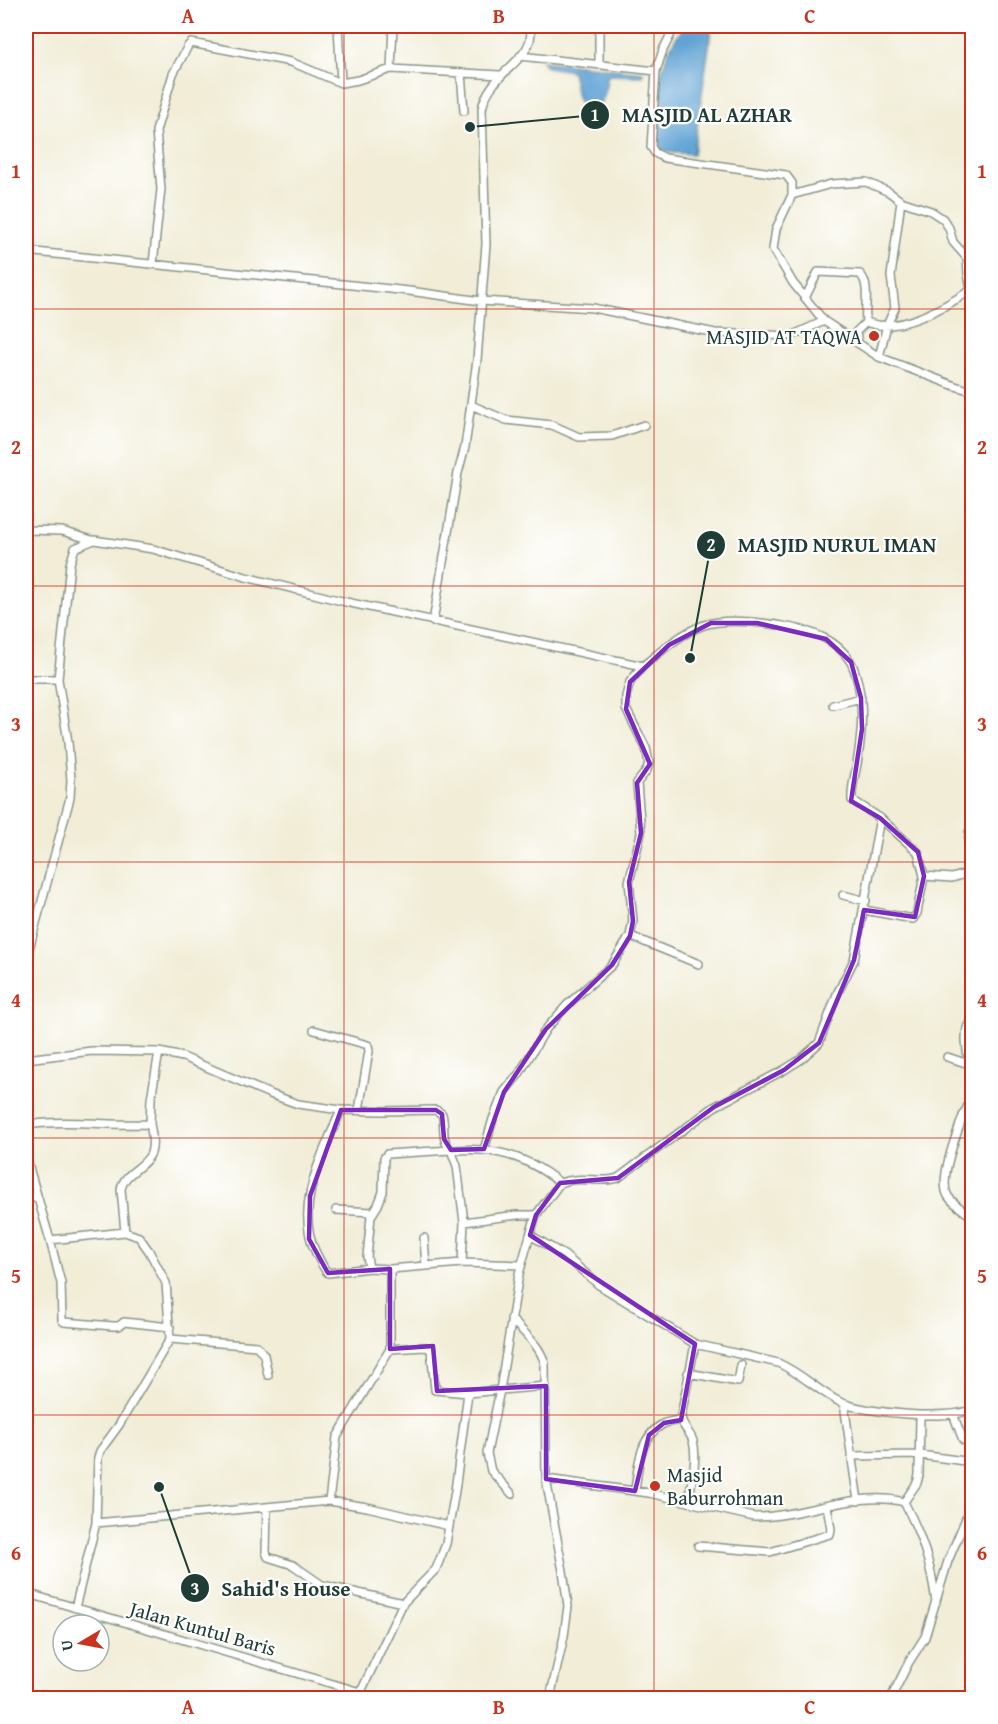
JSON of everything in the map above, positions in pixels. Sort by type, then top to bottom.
[{"type":"street","points":[[338,26],[341,83]]},
{"type":"street","points":[[391,69],[393,26]]},
{"type":"street","points":[[433,622],[477,360],[486,244],[482,109],[485,97],[500,75],[520,56],[530,40],[531,26]]},
{"type":"street","points":[[599,26],[599,64]]},
{"type":"street","points":[[675,26],[656,71],[651,147],[655,153],[665,158],[783,174],[789,178],[792,183],[792,195],[776,229],[773,249],[785,272],[824,321],[879,357],[972,391]]},
{"type":"street","points":[[153,264],[161,189],[156,131],[173,74],[188,46],[196,43],[270,57],[303,66],[341,83],[391,69],[500,75]]},
{"type":"street","points":[[520,56],[656,71]]},
{"type":"street","points":[[461,73],[464,111]]},
{"type":"street","points":[[792,195],[831,184],[866,182],[889,192],[901,201],[931,211],[943,219],[949,228],[953,242],[970,257],[972,292],[927,316],[886,326],[866,322]]},
{"type":"street","points":[[879,357],[886,326],[895,308],[891,276],[901,201]]},
{"type":"street","points":[[26,251],[481,301],[592,308],[715,333],[791,336],[824,321]]},
{"type":"street","points":[[805,298],[818,272],[860,274],[866,287],[866,322],[856,332],[858,343]]},
{"type":"street","points":[[471,405],[506,420],[552,425],[579,437],[612,436],[644,425]]},
{"type":"street","points":[[26,530],[71,533],[92,540],[153,549],[246,577],[433,622],[643,666]]},
{"type":"street","points":[[26,960],[70,798],[68,742],[58,679],[70,564],[75,548],[71,533]]},
{"type":"street","points":[[75,548],[92,540]]},
{"type":"street","points":[[484,1150],[504,1092],[519,1074],[546,1029],[567,1005],[612,965],[630,936],[633,921],[629,882],[641,832],[637,783],[647,770],[649,762],[646,748],[627,709],[626,696],[630,682],[643,666],[669,645],[702,626],[727,621],[757,623],[814,634],[836,646],[851,662],[861,698],[862,729],[852,797],[855,803],[880,818],[918,852],[924,876],[917,913],[913,919],[864,910]]},
{"type":"street","points":[[26,679],[58,679]]},
{"type":"street","points":[[832,705],[861,698]]},
{"type":"street","points":[[512,1494],[494,1476],[487,1459],[521,1265],[536,1215],[560,1183],[585,1178],[614,1180],[624,1175],[714,1107],[784,1070],[819,1043],[837,994],[854,960],[880,818]]},
{"type":"street","points":[[924,876],[952,878],[965,874],[968,866],[969,832],[972,829]]},
{"type":"street","points":[[843,895],[866,901]]},
{"type":"street","points":[[630,936],[699,964]]},
{"type":"street","points":[[972,1020],[966,1027],[965,1039],[971,1065],[972,1093],[951,1151],[945,1183],[948,1196],[972,1217]]},
{"type":"street","points":[[314,1030],[368,1045],[369,1051],[359,1110]]},
{"type":"street","points":[[26,1059],[92,1051],[159,1052],[183,1057],[285,1100],[341,1110],[436,1110],[442,1114],[444,1139],[457,1166],[464,1222],[462,1263]]},
{"type":"street","points":[[126,1232],[122,1182],[148,1158],[152,1151],[151,1099],[159,1052]]},
{"type":"street","points":[[947,1057],[971,1065]]},
{"type":"street","points":[[341,1110],[319,1165],[307,1207],[309,1239],[328,1273],[369,1268],[390,1269],[462,1263],[521,1265]]},
{"type":"street","points":[[26,1125],[70,1121],[125,1125],[150,1124]]},
{"type":"street","points":[[369,1268],[371,1216],[383,1192],[385,1155],[484,1150],[514,1155],[542,1168],[560,1183]]},
{"type":"street","points":[[26,1157],[61,1283],[62,1320],[119,1326],[124,1322],[170,1327]]},
{"type":"street","points":[[26,1199],[36,1197]]},
{"type":"street","points":[[336,1210],[373,1212]]},
{"type":"street","points":[[464,1222],[517,1215],[536,1215]]},
{"type":"street","points":[[50,1240],[126,1232],[139,1237],[160,1270],[168,1291],[170,1339],[119,1425],[100,1451],[96,1523],[75,1608]]},
{"type":"street","points":[[530,1235],[564,1255],[599,1285],[695,1344],[778,1363],[844,1404],[920,1415],[953,1414],[972,1409]]},
{"type":"street","points":[[424,1238],[426,1266]]},
{"type":"street","points":[[329,1501],[337,1437],[390,1349],[390,1269]]},
{"type":"street","points":[[511,1319],[535,1344],[543,1357],[546,1386],[546,1479],[568,1606],[564,1636],[550,1698]]},
{"type":"street","points":[[170,1339],[257,1346],[264,1355],[268,1375]]},
{"type":"street","points":[[688,1502],[694,1443],[681,1420],[695,1344]]},
{"type":"street","points":[[390,1349],[425,1347],[431,1349],[435,1390],[468,1393],[546,1386]]},
{"type":"street","points":[[688,1373],[738,1382],[741,1365]]},
{"type":"street","points":[[359,1695],[403,1604],[436,1569],[446,1544],[468,1393]]},
{"type":"street","points":[[844,1404],[858,1501]]},
{"type":"street","points":[[953,1414],[963,1440],[972,1443]]},
{"type":"street","points":[[904,1502],[917,1483],[920,1415]]},
{"type":"street","points":[[635,1491],[639,1461],[649,1435],[664,1423],[681,1420]]},
{"type":"street","points":[[852,1456],[920,1455],[972,1462]]},
{"type":"street","points":[[546,1479],[635,1491],[754,1517],[771,1517],[858,1501],[888,1498],[904,1502]]},
{"type":"street","points":[[96,1523],[329,1501],[367,1506],[449,1526]]},
{"type":"street","points":[[904,1502],[922,1539],[931,1568],[936,1602]]},
{"type":"street","points":[[891,1698],[909,1662],[925,1637],[944,1571],[972,1504]]},
{"type":"street","points":[[698,1546],[762,1553],[783,1550],[830,1534],[827,1506]]},
{"type":"street","points":[[267,1507],[266,1552],[268,1557],[294,1565],[322,1585],[403,1604]]},
{"type":"street","points":[[931,1568],[944,1571]]},
{"type":"street","name":"Jalan Kuntul Baris","points":[[26,1593],[369,1698]]},
{"type":"highlighted area","points":[[711,623],[757,623],[826,639],[851,662],[861,698],[862,729],[851,801],[880,818],[918,852],[924,876],[915,917],[864,910],[854,960],[819,1043],[784,1070],[714,1107],[618,1178],[560,1183],[536,1215],[530,1235],[695,1344],[681,1420],[664,1423],[649,1435],[635,1491],[546,1479],[546,1386],[437,1391],[433,1346],[390,1349],[390,1269],[328,1273],[309,1239],[310,1196],[341,1110],[436,1110],[442,1114],[444,1139],[451,1150],[484,1149],[504,1092],[546,1029],[612,965],[630,936],[633,921],[629,882],[641,833],[637,783],[650,764],[626,709],[630,682],[669,645]]},
{"type":"water","points":[[686,26],[712,26],[693,154],[664,152],[655,145],[663,66],[676,38]]},
{"type":"water","points":[[542,61],[643,72],[642,76],[608,75],[603,99],[596,107],[584,110],[577,97],[572,71],[547,67]]},
{"type":"place","name":"MASJID AL AZHAR","points":[[470,127]]},
{"type":"place","name":"MASJID AT TAQWA","points":[[874,336]]},
{"type":"place","name":"MASJID NURUL IMAN","points":[[690,658]]},
{"type":"place","name":"Masjid Baburrohman","points":[[655,1486]]},
{"type":"place","name":"Sahid's House","points":[[159,1487]]}]
